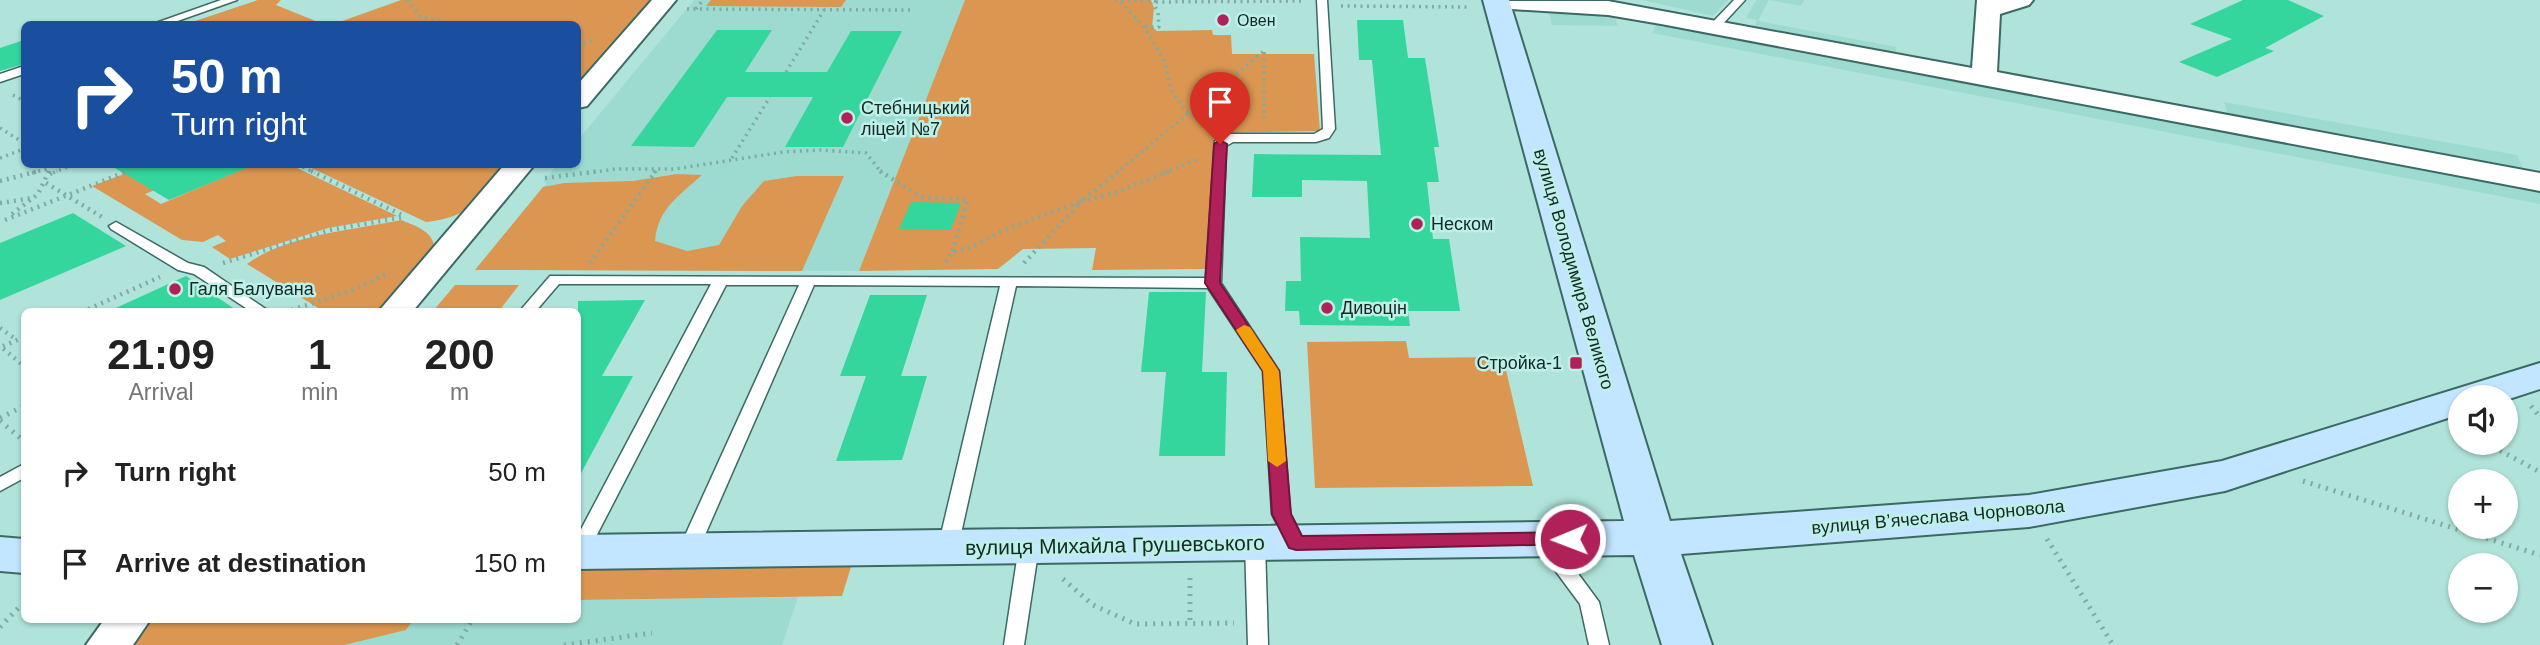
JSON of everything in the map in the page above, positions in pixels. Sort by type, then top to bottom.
[{"type":"street","points":[[1984,77],[1988,6],[2021,0]]},
{"type":"street","points":[[581,97],[673,4]]},
{"type":"street","points":[[1484,4],[1608,8],[1715,26],[2540,182]]},
{"type":"street","name":"вулиця Володимира Великого","points":[[1484,4],[1687,645]]},
{"type":"street","points":[[397,308],[441,257],[534,171]]},
{"type":"street","points":[[2510,385],[2540,376]]},
{"type":"street","name":"вулиця Вʼячеслава Чорновола","points":[[1652,538],[2029,511],[2225,476],[2448,404]]},
{"type":"street","name":"вулиця Михайла Грушевського","points":[[581,552],[1652,538]]},
{"type":"street","points":[[108,645],[126,623]]},
{"type":"lane","points":[[168,21],[232,0]]},
{"type":"lane","points":[[1715,26],[1740,0]]},
{"type":"lane","points":[[1258,645],[1257,622],[1281,514],[1271,371],[1213,283],[1220,149],[1223,141],[1230,138],[1316,138],[1329,129],[1322,3]]},
{"type":"lane","points":[[0,78],[21,71]]},
{"type":"lane","points":[[116,226],[256,308]]},
{"type":"lane","points":[[530,308],[555,279],[1213,283]]},
{"type":"lane","points":[[581,546],[721,280]]},
{"type":"lane","points":[[688,551],[809,280]]},
{"type":"lane","points":[[948,547],[1009,282]]},
{"type":"lane","points":[[0,485],[21,472]]},
{"type":"lane","points":[[1543,540],[1589,603],[1600,645]]},
{"type":"lane","points":[[1014,645],[1029,546]]},
{"type":"path","points":[[407,0],[421,17],[440,21]]},
{"type":"path","points":[[696,9],[703,0]]},
{"type":"path","points":[[1115,0],[1432,7],[1484,4]]},
{"type":"path","points":[[1144,27],[1160,27],[1155,1]]},
{"type":"path","points":[[1121,2],[1144,27],[1164,60],[1171,90],[1187,112],[1215,132],[1230,138]]},
{"type":"path","points":[[673,4],[696,9],[912,10]]},
{"type":"path","points":[[786,72],[824,10]]},
{"type":"path","points":[[1009,282],[1030,254],[1065,222],[1082,201],[1264,51],[1264,138]]},
{"type":"path","points":[[732,158],[770,97]]},
{"type":"path","points":[[0,128],[21,141]]},
{"type":"path","points":[[952,252],[971,247],[1004,230],[1082,201],[1115,193],[1220,149]]},
{"type":"path","points":[[0,158],[21,150]]},
{"type":"path","points":[[534,171],[675,169],[732,158],[821,150],[866,153],[882,173],[921,197],[968,200],[952,252],[931,281]]},
{"type":"path","points":[[0,181],[43,168]]},
{"type":"path","points":[[3,221],[33,198],[46,183],[50,168]]},
{"type":"path","points":[[50,174],[64,168]]},
{"type":"path","points":[[3,221],[135,168]]},
{"type":"path","points":[[92,308],[191,268],[330,230],[404,217],[305,168]]},
{"type":"path","points":[[555,279],[588,265],[657,169]]},
{"type":"path","points":[[46,183],[116,226]]},
{"type":"path","points":[[0,203],[33,198]]},
{"type":"path","points":[[298,308],[348,292],[419,261],[441,257]]},
{"type":"path","points":[[0,328],[17,340]]},
{"type":"path","points":[[21,338],[1,347],[21,364]]},
{"type":"path","points":[[21,408],[0,419],[21,438]]},
{"type":"path","points":[[2509,455],[2540,471]]},
{"type":"path","points":[[2256,466],[2540,555]]},
{"type":"path","points":[[2029,511],[2113,645]]},
{"type":"path","points":[[1190,578],[1190,624]]},
{"type":"path","points":[[1063,579],[1093,604],[1135,624],[1257,622]]},
{"type":"path","points":[[0,627],[21,605]]},
{"type":"path","points":[[457,645],[470,623]]},
{"type":"path","points":[[564,645],[652,633]]},
{"type":"shaded area","points":[[258,0],[281,0],[276,5],[316,21],[195,21]]},
{"type":"shaded area","points":[[401,0],[655,0],[581,86],[581,21],[342,21]]},
{"type":"shaded area","name":"Стебницький ліцей №7","points":[[694,0],[1102,0],[895,181],[859,271],[475,270],[546,184],[544,180],[554,168],[581,168],[581,136]]},
{"type":"shaded area","points":[[711,0],[846,0],[841,7],[706,6]]},
{"type":"shaded area","points":[[965,0],[1151,0],[1154,8],[1152,27],[1157,31],[1212,30],[1213,35],[1231,35],[1232,54],[1314,54],[1320,131],[1215,133],[1206,269],[1092,270],[1096,248],[1023,249],[998,269],[859,271]]},
{"type":"shaded area","points":[[1642,0],[1728,0],[1713,16]]},
{"type":"shaded area","points":[[1756,0],[1769,0],[1758,21],[1897,47],[1895,53],[1754,27],[1757,20],[1746,18]]},
{"type":"shaded area","points":[[1769,0],[1804,0],[1801,6]]},
{"type":"shaded area","points":[[1549,13],[1614,15],[1618,26],[1552,25]]},
{"type":"shaded area","points":[[1657,23],[2540,191],[2540,204],[1652,33]]},
{"type":"shaded area","points":[[2224,102],[2517,155],[2524,171],[2228,115]]},
{"type":"shaded area","points":[[140,168],[161,168],[192,175],[145,194],[161,204],[240,170],[236,168],[297,168],[397,216],[328,228],[230,259],[212,247],[226,241],[218,235],[203,242],[182,240],[92,186]]},
{"type":"shaded area","points":[[311,168],[509,168],[485,195],[465,210],[441,220],[426,222]]},
{"type":"shaded area","points":[[677,174],[702,175],[665,211],[655,241],[687,251],[719,245],[742,206],[764,181],[797,176],[844,176],[802,271],[475,270],[543,187],[565,183],[633,181]]},
{"type":"shaded area","points":[[401,220],[429,235],[433,240],[435,254],[388,308],[318,308],[247,264],[281,246]]},
{"type":"shaded area","points":[[455,285],[519,285],[501,308],[436,308]]},
{"type":"shaded area","points":[[1406,341],[1409,358],[1503,357],[1533,486],[1315,488],[1307,342]]},
{"type":"shaded area","points":[[854,557],[842,596],[581,600],[581,562]]},
{"type":"shaded area","points":[[798,597],[782,645],[128,645],[146,623],[581,623],[581,600]]},
{"type":"shaded area","points":[[146,623],[411,623],[406,630],[344,645],[128,645]]},
{"type":"building","points":[[2243,0],[2288,0],[2324,16],[2265,48],[2274,51],[2217,77],[2179,62],[2232,39],[2190,24]]},
{"type":"building","points":[[1357,20],[1403,20],[1408,58],[1425,58],[1439,147],[1434,147],[1439,182],[1427,182],[1433,239],[1449,239],[1460,311],[1408,311],[1410,326],[1300,325],[1299,311],[1285,311],[1286,281],[1301,281],[1300,237],[1370,238],[1367,181],[1302,180],[1302,197],[1252,197],[1254,154],[1381,155],[1372,60],[1359,60]]},
{"type":"building","points":[[717,30],[772,30],[745,72],[827,72],[851,31],[902,31],[843,147],[785,147],[813,97],[727,97],[694,147],[631,146]]},
{"type":"building","points":[[21,41],[21,65],[0,71],[0,48]]},
{"type":"building","points":[[115,168],[247,168],[169,200]]},
{"type":"building","points":[[911,202],[961,203],[951,230],[899,229]]},
{"type":"building","points":[[73,213],[126,246],[0,300],[0,243]]},
{"type":"building","points":[[186,276],[233,308],[116,308]]},
{"type":"building","points":[[1149,292],[1206,292],[1202,372],[1227,372],[1225,456],[1159,456],[1166,372],[1141,372]]},
{"type":"building","points":[[870,295],[927,295],[901,376],[927,376],[902,460],[836,461],[866,376],[840,376]]},
{"type":"building","points":[[645,300],[602,376],[633,376],[581,473],[581,308],[578,308],[578,301]]},
{"type":"slow traffic","points":[[1244,330],[1271,371],[1277,461]]},
{"type":"place","name":"Овен","points":[[1223,20]]},
{"type":"place","name":"Стебницький ліцей №7","points":[[847,118]]},
{"type":"place","name":"Неском","points":[[1417,224]]},
{"type":"place","name":"Галя Балувана","points":[[175,289]]},
{"type":"place","name":"Дивоцін","points":[[1327,308]]},
{"type":"place","name":"Стройка-1","points":[[1576,363]]},
{"type":"route","points":[[1220,144],[1213,283],[1271,371],[1281,514],[1296,543],[1570,539]]}]
